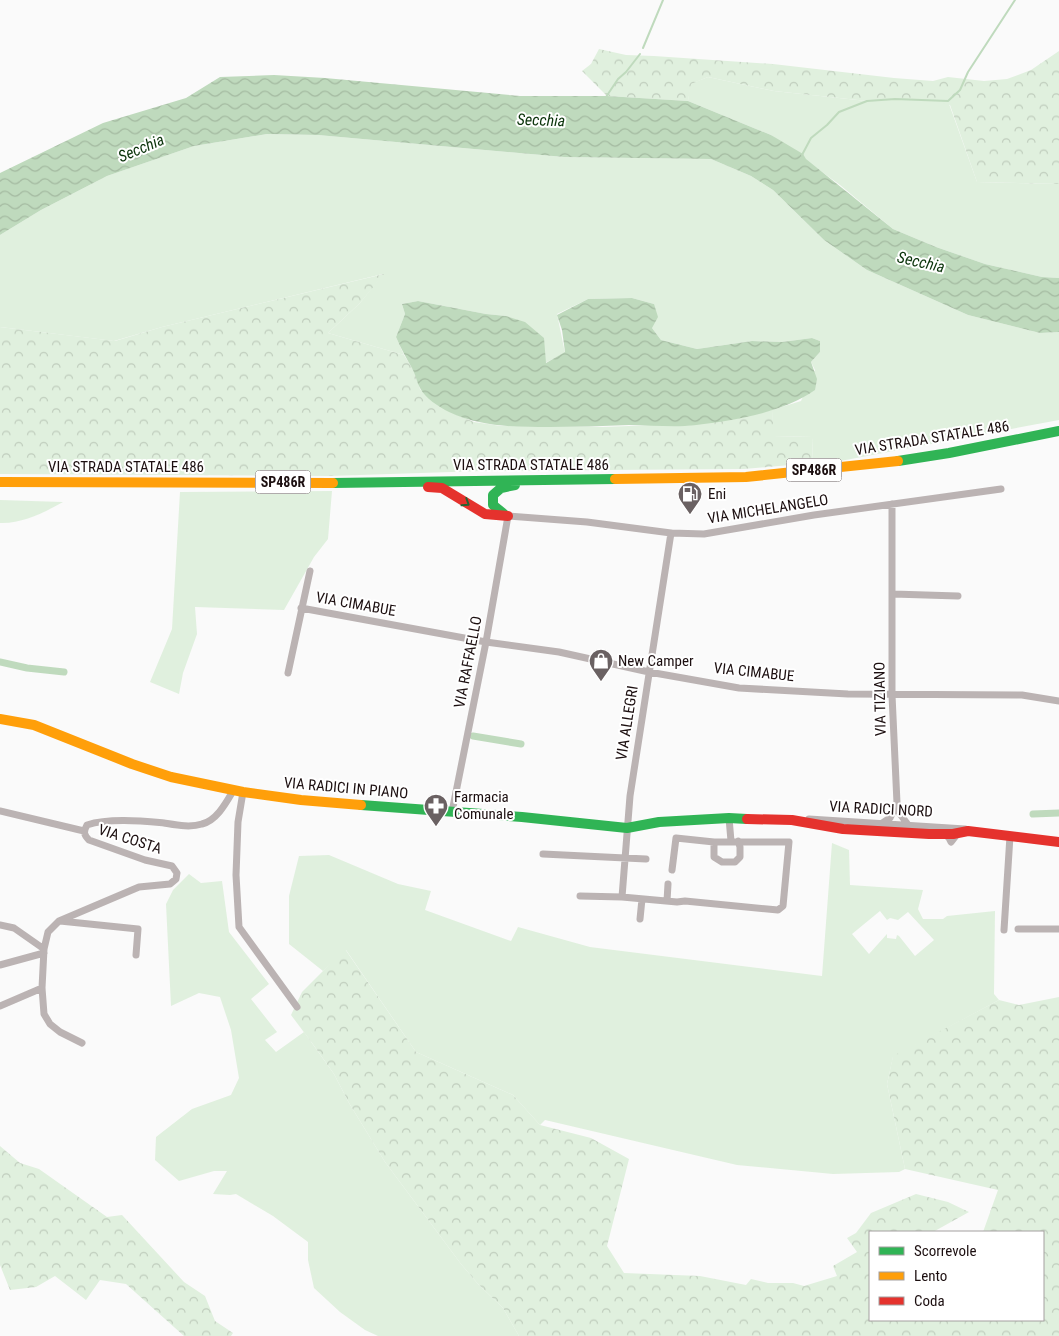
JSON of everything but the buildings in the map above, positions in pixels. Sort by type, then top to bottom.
[{"type":"main road","name":"VIA STRADA STATALE 486","points":[[0,482],[387,482],[746,477],[866,465],[949,453],[1059,431]]},
{"type":"main road","points":[[508,516],[495,509],[492,503],[492,496],[496,490],[511,485],[535,484],[567,479]]},
{"type":"main road","points":[[387,482],[403,487],[442,488],[485,514],[508,516]]},
{"type":"main road","name":"VIA RADICI IN PIANO","points":[[0,719],[34,725],[132,764],[171,777],[238,792],[301,800],[522,817],[627,828],[658,822],[729,818],[792,820],[828,827],[896,832]]},
{"type":"main road","name":"VIA RADICI NORD","points":[[896,832],[948,838],[963,832],[1059,842]]},
{"type":"street","name":"VIA MICHELANGELO","points":[[508,516],[587,522],[672,533],[704,534],[814,515],[1001,489]]},
{"type":"street","name":"VIA TIZIANO","points":[[892,504],[892,695],[897,803]]},
{"type":"street","name":"VIA RAFFAELLO","points":[[452,812],[486,642],[508,516]]},
{"type":"street","name":"VIA ALLEGRI","points":[[622,897],[630,796],[672,533]]},
{"type":"street","points":[[288,673],[310,571]]},
{"type":"street","points":[[893,594],[958,596]]},
{"type":"street","name":"VIA CIMABUE","points":[[301,608],[486,642],[559,652],[649,672],[739,688],[892,695],[1022,695],[1059,701]]},
{"type":"street","points":[[238,792],[236,875],[239,927],[298,1007]]},
{"type":"street","name":"VIA COSTA","points":[[59,921],[139,887],[170,884],[176,879],[177,873],[172,866],[145,860],[89,840],[84,835],[87,826],[96,822],[143,821],[189,826],[203,824],[214,818],[238,792]]},
{"type":"street","points":[[881,824],[890,818],[897,803]]},
{"type":"street","points":[[897,803],[900,814],[909,826]]},
{"type":"street","points":[[0,811],[84,831]]},
{"type":"street","points":[[714,842],[714,857],[722,862],[735,862],[740,857],[740,847],[734,841],[729,818]]},
{"type":"street","name":"VIA RADICI NORD","points":[[792,820],[964,829],[963,832]]},
{"type":"street","points":[[936,827],[948,838]]},
{"type":"street","points":[[1004,930],[1010,836]]},
{"type":"street","points":[[580,896],[685,901],[778,910],[782,908],[789,842],[714,842],[676,838],[672,870]]},
{"type":"street","points":[[543,854],[646,859]]},
{"type":"street","points":[[667,901],[668,884]]},
{"type":"street","points":[[640,919],[642,899]]},
{"type":"street","points":[[82,1043],[60,1032],[50,1024],[44,1014],[42,988],[44,951],[48,932],[59,921],[138,930],[136,955]]},
{"type":"street","points":[[0,925],[14,928],[44,951]]},
{"type":"street","points":[[1018,930],[1059,929]]},
{"type":"street","points":[[0,965],[44,951]]},
{"type":"street","points":[[0,1006],[42,988]]},
{"type":"green space","points":[[599,49],[626,55],[773,64],[933,81],[948,77],[984,81],[1007,79],[1031,70],[1059,51],[1059,184],[977,182],[950,105],[930,100],[867,101],[774,91],[708,77],[691,84],[688,101],[607,96],[582,71],[591,64]]},
{"type":"green space","points":[[708,77],[774,91],[867,101],[895,99],[948,101],[977,182],[1059,184],[1059,278],[1042,277],[985,264],[936,247],[893,229],[840,185],[771,135],[688,101],[690,84]]},
{"type":"green space","points":[[267,134],[318,135],[564,157],[711,159],[751,176],[773,190],[824,240],[867,270],[968,315],[1040,333],[1059,332],[1059,420],[835,462],[813,463],[812,437],[773,436],[772,410],[801,401],[815,370],[811,362],[820,352],[820,341],[812,338],[782,342],[752,341],[697,349],[661,340],[652,328],[654,304],[632,298],[588,299],[557,314],[565,353],[545,363],[506,316],[418,301],[402,304],[405,314],[396,337],[404,355],[328,333],[360,303],[383,274],[162,327],[114,341],[0,327],[0,235],[41,210],[107,176],[194,146]]},
{"type":"green space","points":[[384,274],[360,303],[328,333],[404,355],[414,371],[420,389],[429,398],[448,411],[474,422],[501,426],[603,427],[684,426],[738,418],[772,410],[774,436],[812,437],[813,463],[744,469],[482,471],[329,476],[0,474],[0,327],[115,341],[162,327]]},
{"type":"green space","points":[[332,491],[328,539],[314,557],[284,610],[195,607],[197,634],[183,673],[179,694],[150,682],[172,629],[180,492]]},
{"type":"green space","points":[[0,500],[63,502],[17,522],[0,523]]},
{"type":"green space","points":[[832,843],[849,850],[850,885],[923,890],[918,909],[923,919],[943,919],[947,916],[995,911],[994,994],[999,1000],[893,1057],[887,1084],[905,1169],[899,1172],[833,1174],[737,1165],[545,1120],[540,1125],[513,1095],[416,1052],[346,950],[323,971],[289,944],[289,896],[299,856],[329,855],[398,884],[431,891],[425,910],[511,941],[518,927],[590,947],[822,976]],"holes":[[[880,911],[887,920],[890,918],[898,920],[908,912],[934,940],[915,956],[899,936],[897,935],[896,939],[887,938],[887,934],[869,954],[852,934]]]},
{"type":"green space","points":[[189,874],[201,883],[222,881],[229,932],[269,984],[251,999],[277,1032],[265,1040],[276,1052],[304,1032],[334,1074],[349,1103],[385,1162],[461,1264],[478,1284],[503,1308],[519,1336],[378,1336],[365,1330],[340,1312],[314,1288],[308,1260],[308,1242],[273,1216],[236,1194],[213,1194],[227,1171],[214,1171],[179,1181],[155,1160],[156,1137],[192,1109],[231,1095],[239,1078],[231,1030],[220,997],[199,993],[171,1006],[166,904],[173,890]]},
{"type":"green space","points":[[345,949],[416,1052],[513,1095],[540,1125],[591,1138],[629,1159],[607,1246],[624,1273],[700,1276],[746,1285],[751,1279],[768,1283],[793,1283],[804,1286],[837,1276],[833,1266],[857,1252],[847,1238],[856,1233],[871,1213],[916,1194],[948,1202],[969,1212],[935,1231],[869,1231],[869,1321],[1044,1321],[1044,1231],[983,1231],[998,1190],[905,1169],[887,1084],[893,1056],[999,1000],[1019,1005],[1059,997],[1059,1336],[519,1336],[503,1308],[478,1284],[461,1264],[385,1162],[349,1103],[334,1074],[291,1015],[302,992]]},
{"type":"green space","points":[[0,1146],[20,1163],[39,1169],[107,1217],[122,1215],[184,1282],[205,1296],[215,1321],[233,1333],[231,1336],[184,1336],[126,1284],[100,1280],[86,1300],[55,1276],[36,1287],[10,1290],[0,1265]]},
{"type":"water","name":"Secchia","points":[[274,75],[520,96],[607,96],[688,101],[771,135],[803,154],[806,159],[893,229],[936,247],[985,264],[1042,277],[1059,278],[1059,332],[1040,333],[968,315],[867,270],[824,240],[773,190],[751,176],[711,159],[564,157],[318,135],[267,134],[194,146],[107,176],[41,210],[0,235],[0,173],[103,123],[186,98],[220,77]]},
{"type":"water","points":[[632,298],[654,304],[658,317],[652,328],[661,340],[697,349],[752,341],[782,342],[812,338],[820,341],[820,352],[811,362],[817,379],[815,390],[770,411],[753,416],[701,424],[579,427],[498,425],[461,417],[445,410],[429,399],[422,392],[396,337],[405,314],[402,304],[418,301],[506,316],[525,322],[544,338],[546,363],[565,352],[562,330],[557,315],[588,299]]},
{"type":"waterway","points":[[643,48],[663,0]]},
{"type":"waterway","points":[[802,155],[811,138],[839,112],[867,101],[895,99],[948,101],[960,90],[968,72],[1015,0]]},
{"type":"waterway","points":[[606,97],[618,79],[640,54]]},
{"type":"waterway","points":[[0,662],[27,668],[64,672]]},
{"type":"waterway","points":[[473,736],[521,744]]},
{"type":"waterway","points":[[1033,814],[1059,813]]},
{"type":"traffic: fast","points":[[898,461],[1059,431]]},
{"type":"traffic: fast","points":[[333,483],[615,479]]},
{"type":"traffic: fast","points":[[504,514],[493,505],[493,495],[501,488],[515,485]]},
{"type":"traffic: fast","points":[[361,805],[522,817],[627,828],[659,822],[729,818],[747,819]]},
{"type":"traffic: slow","points":[[615,479],[746,477],[898,461]]},
{"type":"traffic: slow","points":[[0,482],[333,483]]},
{"type":"traffic: slow","points":[[0,719],[34,725],[132,764],[171,777],[243,792],[301,800],[361,805]]},
{"type":"traffic: jam","points":[[428,487],[442,488],[485,514],[508,516]]},
{"type":"traffic: jam","points":[[747,819],[792,820],[843,829],[929,834],[953,834],[968,831],[1059,842]]},
{"type":"place","name":"Eni","points":[[690,515]]},
{"type":"place","name":"New Camper","points":[[601,682]]},
{"type":"place","name":"Farmacia Comunale","points":[[436,827]]}]
